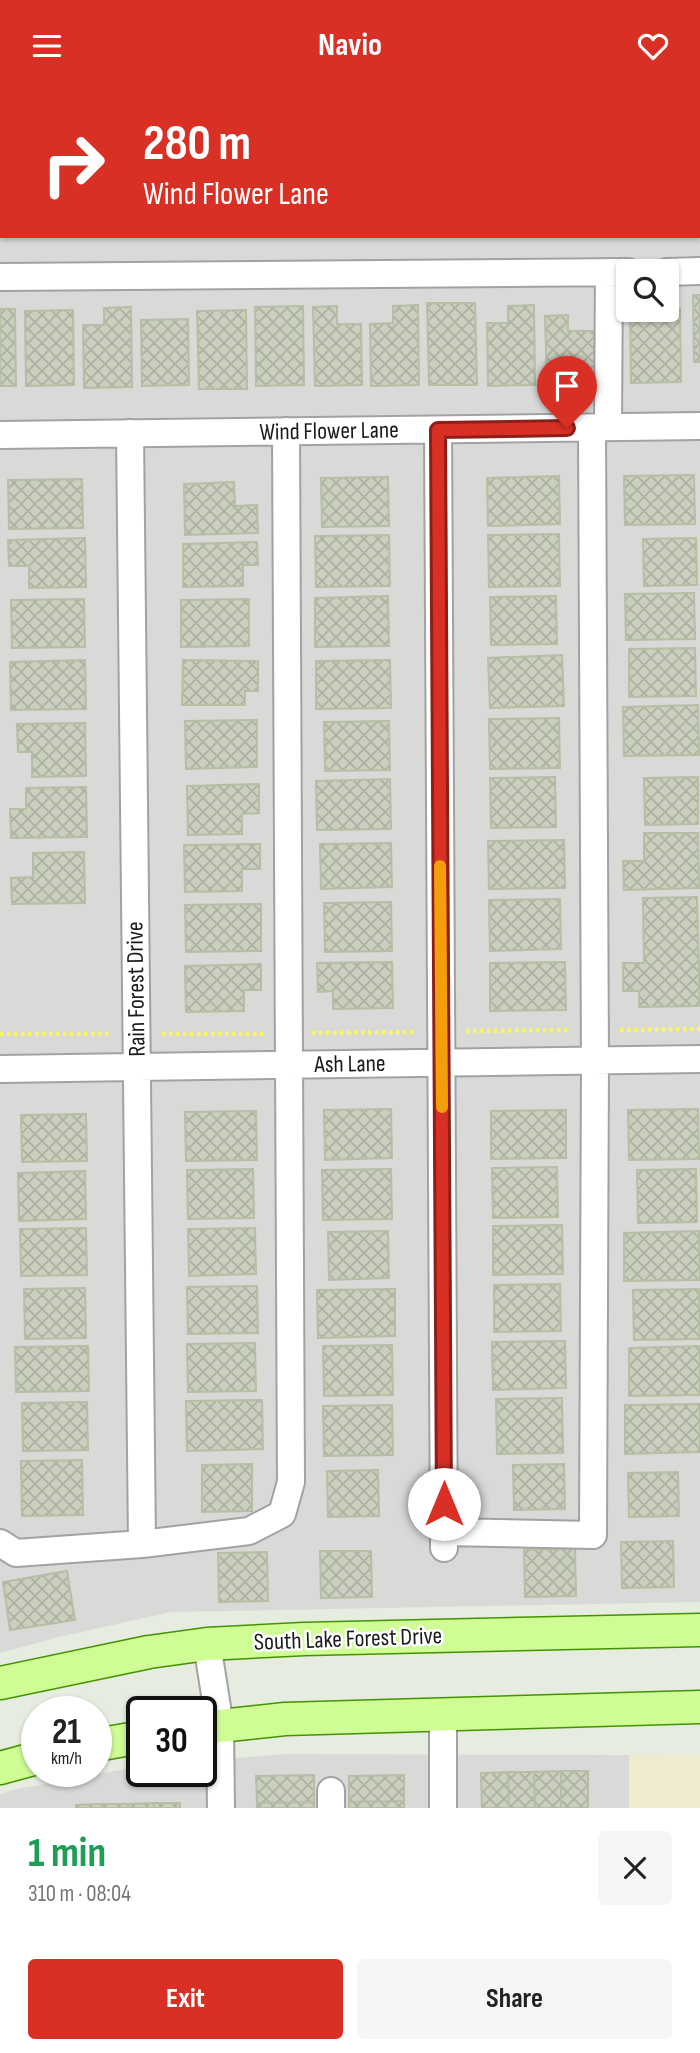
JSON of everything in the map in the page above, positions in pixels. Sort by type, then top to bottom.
[{"type":"main road","name":"South Lake Forest Drive","points":[[0,1683],[149,1652],[207,1644],[304,1639],[700,1630]]},
{"type":"main road","points":[[217,1726],[285,1719],[700,1707]]},
{"type":"main road","points":[[0,1768],[21,1762]]},
{"type":"street","points":[[679,271],[700,271]]},
{"type":"street","points":[[0,277],[616,272]]},
{"type":"street","points":[[438,430],[444,1540],[593,1535],[600,428],[616,289]]},
{"type":"street","name":"Wind Flower Lane","points":[[0,435],[700,426]]},
{"type":"street","points":[[0,1543],[16,1553],[142,1544],[249,1531],[282,1514],[291,1482],[286,431]]},
{"type":"street","name":"Rain Forest Drive","points":[[130,433],[142,1544]]},
{"type":"street","name":"Ash Lane","points":[[0,1069],[700,1059]]},
{"type":"street","points":[[207,1644],[210,1696]]},
{"type":"street","points":[[443,1714],[443,1808]]},
{"type":"street","points":[[217,1776],[221,1808]]},
{"type":"path","points":[[0,1034],[700,1029]]},
{"type":"shaded area","points":[[0,238],[700,238],[700,1602],[171,1612],[0,1653]]},
{"type":"shaded area","points":[[287,1754],[629,1755],[629,1808],[0,1808],[0,1795],[12,1790],[28,1787],[112,1787],[112,1772],[126,1769],[126,1787],[217,1787],[217,1760]]},
{"type":"shaded area","points":[[629,1755],[700,1756],[700,1808],[629,1808]]},
{"type":"building","points":[[693,295],[700,295],[700,362],[694,362]]},
{"type":"building","points":[[427,303],[475,303],[477,385],[429,385]]},
{"type":"building","points":[[418,305],[419,385],[371,386],[370,324],[393,323],[393,306]]},
{"type":"building","points":[[534,305],[535,385],[488,386],[487,323],[508,323],[508,306]]},
{"type":"building","points":[[303,306],[304,385],[256,386],[255,307]]},
{"type":"building","points":[[337,306],[337,324],[361,324],[362,385],[315,386],[313,307]]},
{"type":"building","points":[[131,307],[132,387],[84,388],[83,325],[104,325],[104,308]]},
{"type":"building","points":[[0,309],[15,309],[16,386],[0,386]]},
{"type":"building","points":[[679,309],[681,382],[631,383],[630,322],[679,322]]},
{"type":"building","points":[[73,310],[74,385],[26,386],[25,311]]},
{"type":"building","points":[[246,310],[247,389],[199,389],[197,311]]},
{"type":"building","points":[[568,315],[568,331],[594,331],[595,385],[547,386],[545,316]]},
{"type":"building","points":[[188,319],[189,385],[142,386],[141,320]]},
{"type":"building","points":[[694,475],[695,524],[625,525],[624,476]]},
{"type":"building","points":[[559,476],[560,524],[488,526],[487,478]]},
{"type":"building","points":[[388,477],[389,526],[322,527],[321,478]]},
{"type":"building","points":[[82,479],[83,528],[9,529],[8,480]]},
{"type":"building","points":[[234,482],[235,506],[257,505],[258,533],[185,535],[184,484]]},
{"type":"building","points":[[559,534],[560,586],[489,587],[488,535]]},
{"type":"building","points":[[389,535],[390,586],[316,587],[315,536]]},
{"type":"building","points":[[85,538],[86,587],[29,588],[29,566],[9,566],[8,540]]},
{"type":"building","points":[[696,538],[697,585],[644,586],[643,539]]},
{"type":"building","points":[[257,542],[258,565],[243,565],[243,586],[183,587],[183,544]]},
{"type":"building","points":[[694,593],[695,639],[626,640],[625,594]]},
{"type":"building","points":[[388,596],[389,646],[315,647],[315,598]]},
{"type":"building","points":[[556,596],[557,644],[491,645],[490,597]]},
{"type":"building","points":[[84,599],[85,647],[12,648],[11,600]]},
{"type":"building","points":[[249,599],[249,646],[181,647],[181,600]]},
{"type":"building","points":[[695,648],[696,696],[629,697],[629,649]]},
{"type":"building","points":[[562,655],[564,706],[490,708],[488,658]]},
{"type":"building","points":[[85,660],[86,709],[11,710],[10,662]]},
{"type":"building","points":[[183,660],[258,661],[258,691],[245,691],[245,705],[182,705]]},
{"type":"building","points":[[390,660],[391,708],[316,709],[316,661]]},
{"type":"building","points":[[698,705],[699,755],[624,756],[623,707]]},
{"type":"building","points":[[559,718],[560,768],[490,769],[489,719]]},
{"type":"building","points":[[257,720],[257,767],[186,769],[185,721]]},
{"type":"building","points":[[389,721],[390,770],[325,771],[324,722]]},
{"type":"building","points":[[85,723],[86,776],[32,777],[32,752],[18,752],[17,724]]},
{"type":"building","points":[[555,777],[556,827],[491,828],[490,778]]},
{"type":"building","points":[[698,777],[698,824],[645,825],[644,778]]},
{"type":"building","points":[[390,779],[391,829],[317,830],[316,781]]},
{"type":"building","points":[[259,784],[259,813],[242,814],[242,834],[188,835],[187,786]]},
{"type":"building","points":[[86,787],[87,837],[11,838],[10,809],[26,809],[26,788]]},
{"type":"building","points":[[644,833],[698,833],[699,888],[624,890],[623,861],[644,861]]},
{"type":"building","points":[[564,840],[565,888],[489,889],[488,841]]},
{"type":"building","points":[[391,843],[392,887],[321,889],[320,844]]},
{"type":"building","points":[[260,844],[260,869],[242,869],[242,891],[185,892],[184,845]]},
{"type":"building","points":[[84,852],[85,903],[12,904],[11,878],[33,877],[33,853]]},
{"type":"building","points":[[697,897],[700,1006],[639,1007],[639,991],[623,991],[623,963],[644,963],[643,898]]},
{"type":"building","points":[[560,899],[561,949],[490,951],[489,900]]},
{"type":"building","points":[[391,902],[392,951],[325,952],[324,903]]},
{"type":"building","points":[[261,904],[261,951],[186,952],[185,905]]},
{"type":"building","points":[[392,962],[393,1008],[333,1009],[333,991],[318,992],[317,963]]},
{"type":"building","points":[[565,962],[566,1010],[490,1011],[490,963]]},
{"type":"building","points":[[261,964],[261,990],[244,990],[244,1011],[186,1012],[185,966]]},
{"type":"building","points":[[391,1109],[392,1158],[325,1160],[324,1110]]},
{"type":"building","points":[[698,1109],[699,1159],[629,1160],[628,1110]]},
{"type":"building","points":[[566,1110],[566,1158],[491,1159],[491,1111]]},
{"type":"building","points":[[256,1111],[257,1160],[186,1161],[185,1112]]},
{"type":"building","points":[[86,1114],[87,1161],[22,1162],[21,1115]]},
{"type":"building","points":[[557,1167],[558,1217],[493,1218],[492,1168]]},
{"type":"building","points":[[253,1169],[254,1218],[188,1219],[187,1170]]},
{"type":"building","points":[[391,1169],[392,1219],[323,1220],[322,1170]]},
{"type":"building","points":[[696,1169],[697,1222],[638,1223],[637,1170]]},
{"type":"building","points":[[85,1171],[86,1219],[19,1221],[18,1173]]},
{"type":"building","points":[[562,1225],[563,1274],[493,1275],[493,1226]]},
{"type":"building","points":[[86,1228],[87,1275],[21,1276],[20,1229]]},
{"type":"building","points":[[255,1228],[256,1274],[189,1276],[188,1229]]},
{"type":"building","points":[[388,1231],[389,1278],[329,1280],[328,1232]]},
{"type":"building","points":[[699,1231],[700,1280],[624,1281],[624,1233]]},
{"type":"building","points":[[560,1284],[561,1331],[494,1332],[494,1285]]},
{"type":"building","points":[[257,1286],[258,1333],[188,1334],[187,1287]]},
{"type":"building","points":[[85,1288],[86,1338],[25,1339],[24,1289]]},
{"type":"building","points":[[395,1289],[395,1336],[318,1338],[317,1290]]},
{"type":"building","points":[[699,1289],[700,1339],[634,1340],[633,1290]]},
{"type":"building","points":[[565,1341],[566,1388],[493,1390],[492,1342]]},
{"type":"building","points":[[255,1343],[256,1391],[188,1392],[187,1344]]},
{"type":"building","points":[[392,1345],[393,1395],[324,1396],[323,1346]]},
{"type":"building","points":[[88,1346],[89,1391],[16,1392],[15,1347]]},
{"type":"building","points":[[700,1346],[700,1395],[629,1396],[629,1348]]},
{"type":"building","points":[[562,1398],[563,1453],[497,1454],[496,1399]]},
{"type":"building","points":[[262,1400],[263,1449],[187,1451],[186,1401]]},
{"type":"building","points":[[87,1402],[88,1450],[23,1451],[22,1403]]},
{"type":"building","points":[[700,1404],[700,1452],[625,1454],[625,1405]]},
{"type":"building","points":[[392,1405],[393,1455],[324,1456],[323,1406]]},
{"type":"building","points":[[82,1460],[83,1515],[22,1516],[21,1461]]},
{"type":"building","points":[[252,1464],[252,1511],[202,1512],[202,1465]]},
{"type":"building","points":[[564,1464],[565,1509],[514,1510],[513,1465]]},
{"type":"building","points":[[378,1470],[379,1516],[328,1517],[327,1471]]},
{"type":"building","points":[[678,1472],[679,1516],[629,1517],[628,1473]]},
{"type":"building","points":[[673,1541],[674,1587],[622,1588],[621,1542]]},
{"type":"building","points":[[575,1549],[576,1596],[525,1597],[524,1550]]},
{"type":"building","points":[[320,1551],[371,1551],[372,1597],[321,1598]]},
{"type":"building","points":[[267,1552],[268,1601],[219,1602],[218,1553]]},
{"type":"building","points":[[67,1571],[75,1620],[10,1630],[3,1582]]},
{"type":"building","points":[[561,1771],[588,1771],[588,1808],[561,1808]]},
{"type":"building","points":[[561,1771],[561,1808],[535,1808],[534,1772]]},
{"type":"building","points":[[508,1772],[509,1808],[482,1808],[481,1773]]},
{"type":"building","points":[[508,1772],[534,1772],[535,1808],[509,1808]]},
{"type":"building","points":[[314,1775],[314,1802],[257,1803],[256,1776]]},
{"type":"building","points":[[404,1775],[404,1801],[349,1802],[349,1776]]},
{"type":"building","points":[[404,1801],[404,1808],[349,1808],[349,1802]]},
{"type":"building","points":[[314,1802],[314,1808],[257,1808],[257,1803]]},
{"type":"building","points":[[154,1803],[180,1803],[180,1808],[154,1808]]},
{"type":"building","points":[[154,1803],[154,1808],[128,1808],[128,1804]]},
{"type":"building","points":[[102,1804],[102,1808],[76,1808],[76,1805]]},
{"type":"building","points":[[102,1804],[128,1804],[128,1808],[102,1808]]},
{"type":"slow traffic","points":[[440,866],[442,1107]]},
{"type":"route","points":[[444,1504],[438,430],[567,428]]}]
